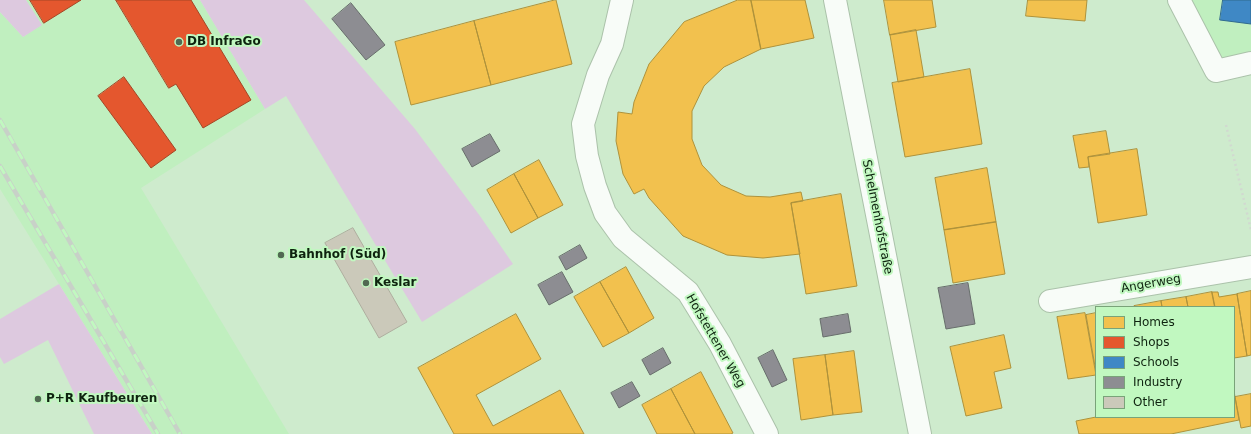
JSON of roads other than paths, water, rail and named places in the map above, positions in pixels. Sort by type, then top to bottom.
[{"type":"street","name":"Hofstettener Weg","points":[[622,0],[612,44],[598,75],[583,124],[587,156],[595,186],[605,213],[623,238],[688,292],[720,344],[767,434]]},
{"type":"street","name":"Schelmenhofstraße","points":[[835,0],[920,434]]},
{"type":"street","points":[[1179,0],[1216,71],[1251,63]]},
{"type":"street","name":"Angerweg","points":[[1050,301],[1251,267]]},
{"type":"railway","points":[[0,120],[180,434]]},
{"type":"railway","points":[[0,166],[158,434]]},
{"type":"place","name":"DB InfraGo","points":[[179,42]]},
{"type":"place","name":"Bahnhof (Süd)","points":[[281,255]]},
{"type":"place","name":"Keslar","points":[[366,283]]},
{"type":"place","name":"P+R Kaufbeuren","points":[[38,399]]}]
